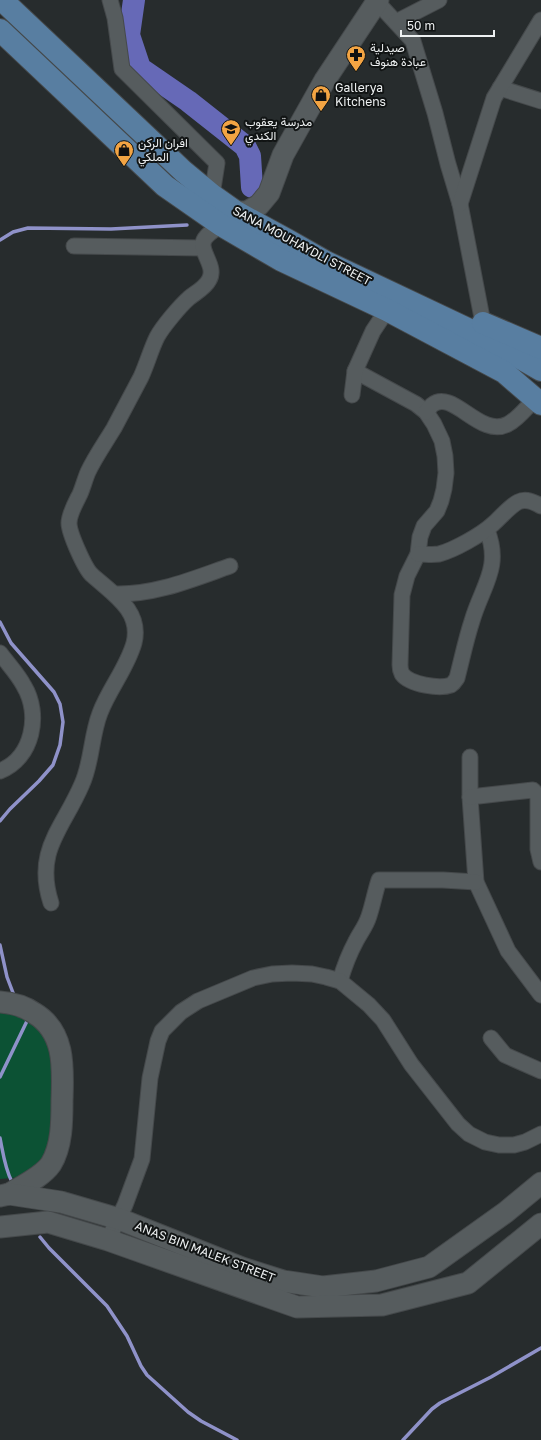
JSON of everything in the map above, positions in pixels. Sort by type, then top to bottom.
[{"type":"main road","points":[[0,11],[2,0]]},
{"type":"main road","name":"SANA MOUHAYDLI STREET","points":[[2,0],[183,171],[212,195],[228,218],[479,328],[541,370]]},
{"type":"main road","points":[[228,218],[247,212],[259,205],[269,193],[283,155],[325,80],[378,1]]},
{"type":"main road","points":[[0,30],[165,186],[228,218],[281,260],[386,310],[504,372],[539,399]]},
{"type":"main road","points":[[479,328],[541,348]]},
{"type":"main road","points":[[0,1002],[13,1003],[27,1009],[40,1016],[48,1024],[57,1038],[63,1068],[62,1117],[57,1149],[50,1164],[41,1174],[4,1195]]},
{"type":"main road","name":"ANAS BIN MALEK STREET","points":[[4,1195],[61,1202],[119,1219],[242,1268],[283,1281],[323,1287],[376,1281],[429,1267],[506,1212],[541,1183]]},
{"type":"main road","name":"ANAS BIN MALEK STREET","points":[[0,1227],[48,1222],[108,1240],[297,1307],[382,1305],[468,1283],[541,1224]]},
{"type":"street","points":[[110,0],[115,18],[122,69],[218,163],[212,195]]},
{"type":"street","points":[[396,22],[439,0]]},
{"type":"street","points":[[378,1],[413,42],[436,113],[448,164],[460,204],[479,328],[465,352]]},
{"type":"street","points":[[460,204],[494,98],[541,20]]},
{"type":"street","points":[[500,88],[541,101]]},
{"type":"street","points":[[51,903],[45,880],[49,849],[83,782],[100,713],[123,669],[135,639],[136,626],[134,619],[122,602],[115,594],[91,574],[75,544],[69,522],[89,471],[141,376],[157,337],[181,306],[210,279],[212,270],[202,243],[205,237],[228,218]]},
{"type":"street","points":[[74,246],[203,248]]},
{"type":"street","points":[[352,395],[356,371],[373,331],[386,310]]},
{"type":"street","points":[[356,371],[409,400],[426,412],[434,424],[442,441],[446,473],[441,501],[437,511],[424,526],[420,537],[418,554],[406,576],[402,595],[400,665],[402,674],[415,683],[426,686],[450,685],[454,683],[457,678],[478,601],[486,586],[494,555],[491,541],[486,530]]},
{"type":"street","points":[[426,412],[432,405],[439,402],[449,403],[457,406],[483,424],[492,427],[501,427],[508,424],[539,399]]},
{"type":"street","points":[[418,554],[429,555],[440,553],[469,540],[486,530],[518,502],[526,500],[541,506]]},
{"type":"street","points":[[115,594],[132,594],[152,591],[197,578],[230,566]]},
{"type":"street","points":[[0,653],[25,686],[33,710],[33,726],[30,739],[24,751],[16,761],[0,770]]},
{"type":"street","points":[[470,757],[470,797],[476,882],[508,951],[541,995]]},
{"type":"street","points":[[470,797],[533,790],[536,792],[538,796],[538,849],[541,862]]},
{"type":"street","points":[[340,982],[347,959],[369,916],[379,880],[443,880],[476,882]]},
{"type":"street","points":[[108,1240],[119,1219],[142,1159],[150,1078],[158,1041],[162,1031],[170,1021],[198,1000],[253,978],[272,974],[292,973],[312,974],[340,982],[369,1005],[383,1020],[411,1064],[458,1124],[469,1134],[485,1142],[499,1145],[519,1143],[541,1134]]},
{"type":"street","points":[[491,1038],[505,1055],[541,1071]]},
{"type":"green space","points":[[0,1011],[13,1012],[35,1023],[53,1049],[51,1145],[40,1164],[22,1177],[0,1179]]},
{"type":"waterway","points":[[134,0],[129,35],[140,68],[188,101],[245,146],[250,156],[252,187]]},
{"type":"waterway","points":[[0,240],[13,232],[28,228],[111,229],[187,225]]},
{"type":"waterway","points":[[0,622],[11,643],[54,692],[60,704],[63,722],[60,745],[53,765],[0,821]]},
{"type":"waterway","points":[[0,945],[7,977],[15,998]]},
{"type":"waterway","points":[[0,1077],[27,1021],[25,1017]]},
{"type":"waterway","points":[[0,1138],[6,1166],[12,1182]]},
{"type":"waterway","points":[[40,1237],[49,1248],[107,1306],[127,1336],[141,1366],[147,1375],[188,1412],[201,1421],[237,1440]]},
{"type":"waterway","points":[[403,1440],[432,1409],[440,1403],[491,1377],[541,1348]]},
{"type":"place","name":"صيدلية عبادة هنوف","points":[[356,72]]},
{"type":"place","name":"Gallerya Kitchens","points":[[321,112]]},
{"type":"place","name":"مدرسة يعقوب الكندي","points":[[231,146]]},
{"type":"place","name":"افران الركن الملكي","points":[[124,167]]}]
